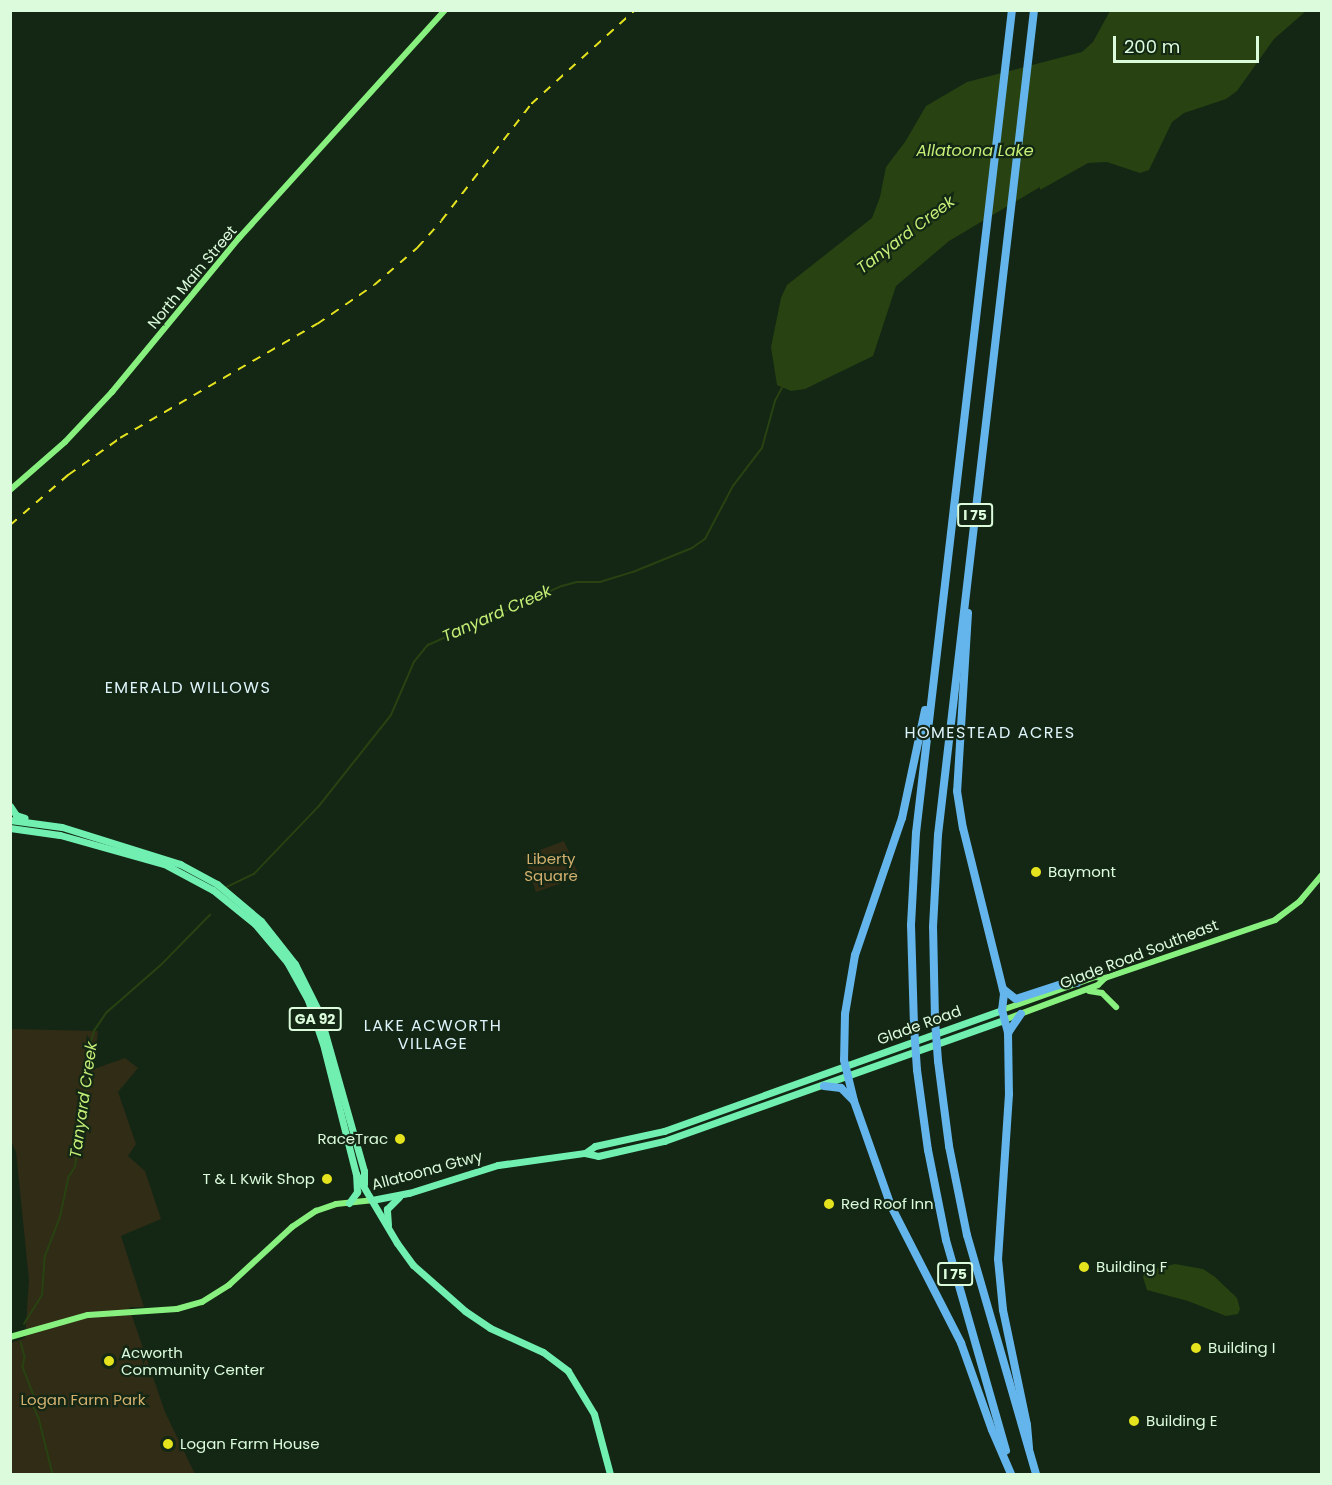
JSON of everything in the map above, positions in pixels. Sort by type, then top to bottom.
[{"type":"highway","name":"I 75","points":[[1012,10],[933,681],[913,874],[914,1026],[917,1070],[928,1150],[946,1240],[1012,1474]]},
{"type":"highway","name":"I 75","points":[[1034,10],[936,865],[933,944],[938,1061],[949,1146],[967,1235],[1036,1474]]},
{"type":"highway","points":[[968,574],[968,625],[957,791],[963,828],[1003,988],[1002,1010],[1008,1033],[1009,1103],[998,1259],[1003,1310],[1027,1425],[1029,1448]]},
{"type":"highway","points":[[933,681],[902,818],[859,939],[853,964],[846,1014],[846,1066],[854,1101],[891,1206],[957,1333],[992,1430],[1012,1474]]},
{"type":"highway","points":[[1003,988],[1016,999],[1065,983],[1077,983]]},
{"type":"highway","points":[[1008,1033],[1021,1014]]},
{"type":"highway","points":[[824,1086],[841,1088],[854,1101]]},
{"type":"main road","points":[[10,806],[16,815],[36,822]]},
{"type":"main road","points":[[10,820],[62,827],[159,856],[199,877]]},
{"type":"main road","name":"GA 92","points":[[10,828],[60,836],[124,852],[199,877],[247,911],[274,935],[295,964],[313,995],[329,1040],[364,1172],[364,1184]]},
{"type":"main road","name":"GA 92","points":[[247,911],[279,951],[308,1000],[323,1044],[356,1174],[390,1231],[413,1265],[465,1311],[490,1328],[543,1352],[568,1371],[594,1414],[610,1474]]},
{"type":"main road","name":"Glade Road","points":[[846,1066],[1002,1010]]},
{"type":"main road","name":"Glade Road Southeast","points":[[986,1027],[1004,1020]]},
{"type":"main road","name":"Glade Road","points":[[585,1153],[598,1156],[628,1151],[749,1112],[986,1027]]},
{"type":"main road","points":[[585,1153],[595,1146],[649,1136],[846,1066]]},
{"type":"main road","name":"Allatoona Gtwy","points":[[372,1200],[405,1194],[498,1165],[585,1153]]},
{"type":"main road","points":[[349,1203],[357,1192],[356,1174]]},
{"type":"main road","points":[[390,1231],[387,1209],[405,1194]]},
{"type":"street","name":"North Main Street","points":[[10,490],[65,442],[112,392],[239,238],[445,10]]},
{"type":"street","name":"Glade Road Southeast","points":[[1004,1020],[1098,985],[1105,978],[1275,920],[1300,902],[1322,875]]},
{"type":"street","points":[[1002,1010],[1095,977],[1105,978]]},
{"type":"street","points":[[1031,1010],[1094,990],[1106,996],[1116,1007]]},
{"type":"street","name":"Allatoona Gtwy","points":[[10,1337],[88,1315],[177,1309],[202,1302],[229,1285],[303,1219],[324,1208],[372,1200]]},
{"type":"green space","name":"Liberty Square","points":[[564,841],[578,873],[577,878],[536,892],[524,856]]},
{"type":"green space","name":"Logan Farm Park","points":[[11,1029],[98,1031],[94,1069],[125,1058],[138,1068],[118,1092],[136,1144],[128,1156],[145,1171],[161,1219],[121,1236],[144,1307],[129,1307],[165,1412],[195,1474],[11,1474],[11,1343],[25,1338],[29,1280],[16,1152],[11,1141]]},
{"type":"water","name":"Allatoona Lake","points":[[1110,11],[1306,11],[1274,39],[1237,91],[1226,99],[1184,113],[1172,122],[1149,170],[1140,173],[1107,162],[1088,163],[1040,190],[1040,187],[949,241],[896,286],[873,356],[805,389],[791,391],[777,385],[771,347],[781,298],[787,285],[872,218],[880,197],[886,167],[905,142],[926,106],[967,82],[1082,52],[1093,42]]},
{"type":"water","points":[[1175,1264],[1203,1269],[1215,1277],[1237,1298],[1240,1309],[1238,1314],[1226,1316],[1188,1301],[1147,1290],[1143,1277],[1145,1271]]},
{"type":"waterway","name":"Tanyard Creek","points":[[227,887],[254,874],[319,806],[391,715],[414,662],[428,645],[562,586],[577,582],[600,582],[633,572],[692,548],[705,539],[733,486],[762,448],[775,401],[783,386]]},
{"type":"waterway","name":"Tanyard Creek","points":[[24,1324],[42,1295],[45,1256],[60,1217],[68,1178],[75,1167],[86,1088],[88,1052],[94,1031],[106,1013],[161,965],[210,915]]},
{"type":"waterway","name":"Tanyard Creek","points":[[21,1342],[25,1357],[23,1367],[34,1395],[34,1407],[39,1418],[53,1474]]},
{"type":"railway","points":[[10,525],[68,475],[120,438],[317,324],[374,285],[417,248],[441,221],[531,104],[635,10]]},
{"type":"place","name":"Baymont","points":[[1036,872]]},
{"type":"place","name":"RaceTrac","points":[[400,1139]]},
{"type":"place","name":"T & L Kwik Shop","points":[[327,1179]]},
{"type":"place","name":"Red Roof Inn","points":[[829,1204]]},
{"type":"place","name":"Building F","points":[[1084,1267]]},
{"type":"place","name":"Building I","points":[[1196,1348]]},
{"type":"place","name":"Acworth Community Center","points":[[109,1361]]},
{"type":"place","name":"Building E","points":[[1134,1421]]},
{"type":"place","name":"Logan Farm House","points":[[168,1444]]},
{"type":"district","name":"EMERALD WILLOWS","points":[[188,688]]},
{"type":"district","name":"HOMESTEAD ACRES","points":[[990,733]]},
{"type":"district","name":"LAKE ACWORTH VILLAGE","points":[[433,1035]]}]
